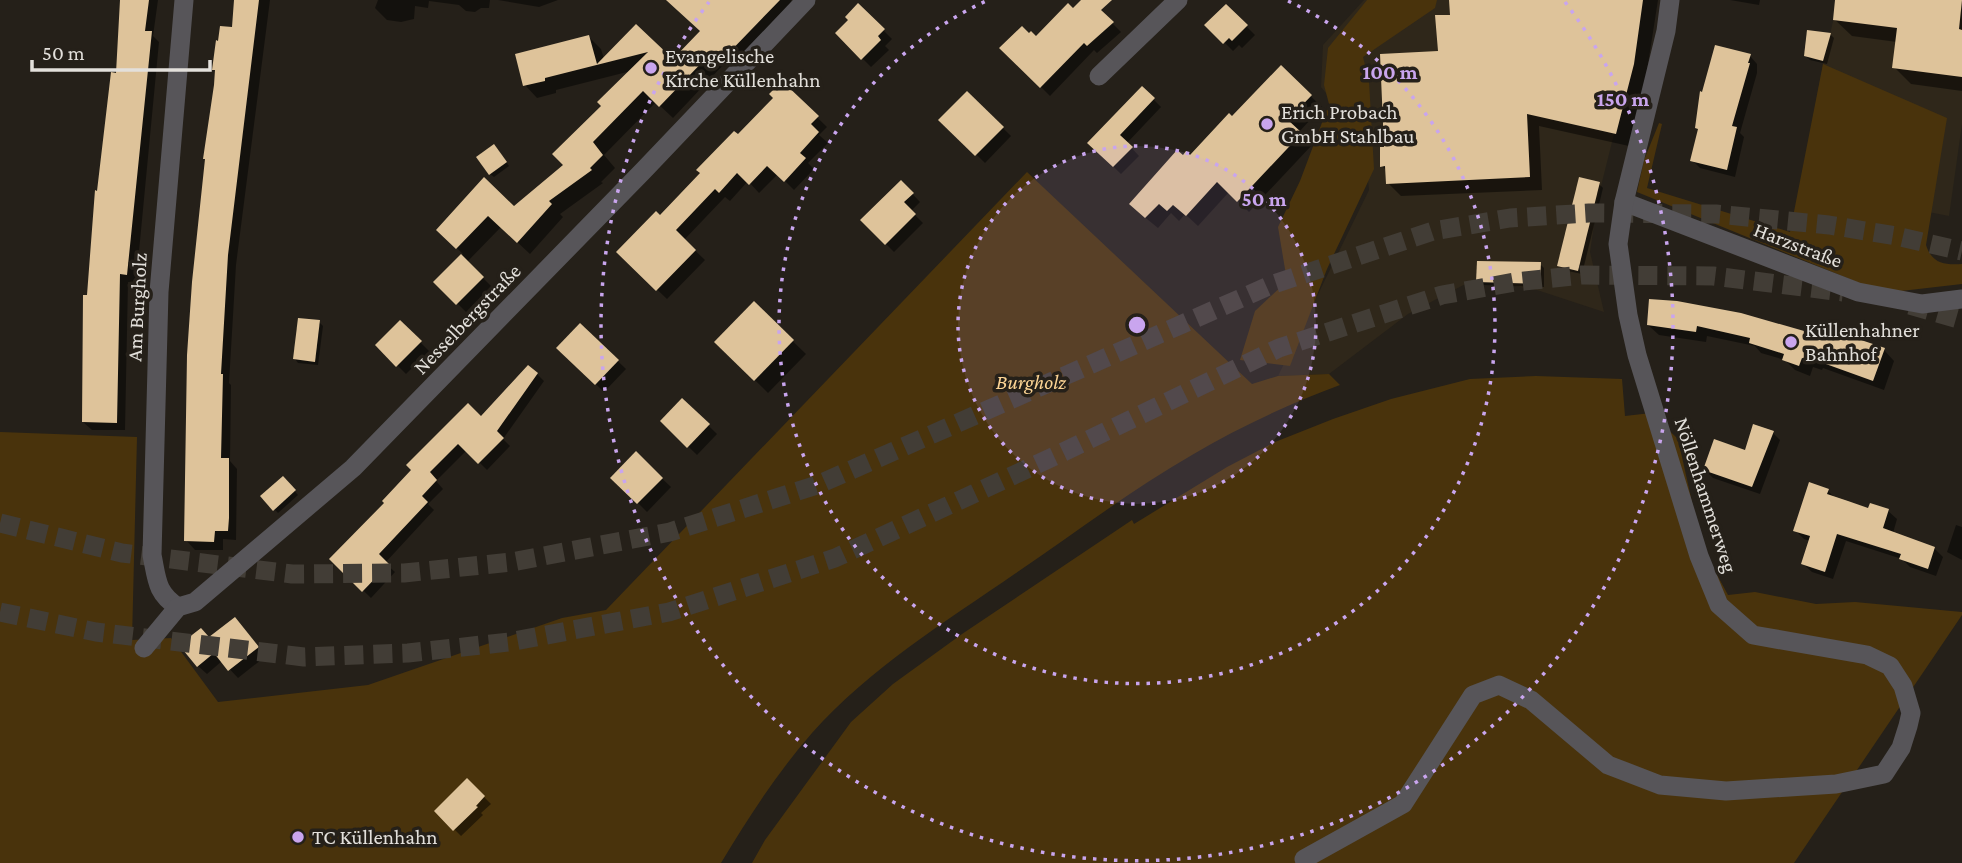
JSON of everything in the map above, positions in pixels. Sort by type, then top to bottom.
[{"type":"street","name":"Am Burgholz","points":[[178,607],[165,599],[159,588],[152,555],[159,292],[184,0]]},
{"type":"street","name":"Nesselbergstraße","points":[[144,648],[178,607],[195,602],[353,468],[634,181],[806,0]]},
{"type":"street","points":[[1099,76],[1178,0]]},
{"type":"street","name":"Nöllenhammerweg","points":[[1304,859],[1403,804],[1474,695],[1499,685],[1531,700],[1608,765],[1660,785],[1727,791],[1836,784],[1884,774],[1901,748],[1911,713],[1903,686],[1890,666],[1867,655],[1753,635],[1719,605],[1699,556],[1637,355],[1628,315],[1618,244],[1624,202],[1666,31],[1670,0]]},
{"type":"street","name":"Harzstraße","points":[[1624,202],[1858,292],[1922,304],[1962,299]]},
{"type":"shaded area","points":[[1364,0],[1642,0],[1631,66],[1598,198],[1590,252],[1604,312],[1537,290],[1475,279],[1408,314],[1329,374],[1278,376],[1369,190],[1364,140],[1321,87],[1323,45]]},
{"type":"shaded area","points":[[1838,0],[1962,0],[1962,124],[1949,216],[1800,187]]},
{"type":"green space","points":[[1367,0],[1437,0],[1435,8],[1363,57],[1369,81],[1374,169],[1327,269],[1290,366],[1240,360],[1255,311],[1287,281],[1278,227],[1300,181],[1329,104],[1324,85],[1328,48]]},
{"type":"green space","points":[[1823,64],[1947,118],[1926,245],[1936,260],[1962,264],[1962,284],[1901,291],[1869,287],[1637,192],[1644,160],[1659,123],[1662,124],[1647,188],[1790,232]]},
{"type":"green space","name":"Burgholz","points":[[1027,172],[1252,384],[1278,376],[1329,374],[1340,385],[1246,426],[1169,469],[883,667],[835,709],[799,748],[721,863],[0,863],[0,432],[137,437],[132,640],[171,638],[218,702],[368,685],[562,618],[606,610]]},
{"type":"green space","points":[[1536,376],[1622,379],[1625,416],[1651,413],[1678,439],[1702,547],[1728,595],[1755,592],[1816,604],[1855,602],[1962,612],[1794,863],[752,863],[765,840],[851,722],[893,684],[962,634],[1132,520],[1134,524],[1227,467],[1275,442],[1333,419],[1391,399],[1470,379]]},
{"type":"building","points":[[120,0],[149,0],[145,31],[152,31],[127,275],[120,274],[117,423],[82,422],[83,295],[87,295],[95,190],[97,191],[111,72],[116,73]]},
{"type":"building","points":[[234,0],[259,0],[228,255],[221,374],[221,458],[229,458],[228,531],[215,531],[214,542],[184,541],[187,355],[203,159],[214,85],[215,70],[212,70],[216,40],[218,41],[220,26],[232,27]]},
{"type":"building","points":[[666,0],[780,0],[721,61],[712,52],[659,107],[643,91],[593,142],[603,155],[590,168],[592,170],[549,201],[552,204],[517,243],[488,216],[456,249],[436,230],[484,177],[514,206],[563,165],[552,154],[601,106],[597,102],[648,52],[523,86],[515,54],[589,35],[597,64],[636,24],[673,59],[700,31]]},
{"type":"building","points":[[1081,0],[1112,0],[1101,10],[1114,22],[1087,46],[1084,43],[1040,88],[999,48],[1022,26],[1036,36],[1068,3],[1073,8]]},
{"type":"building","points":[[1449,0],[1643,0],[1634,64],[1616,134],[1527,114],[1530,177],[1386,184],[1385,166],[1380,167],[1380,147],[1384,147],[1380,54],[1438,51],[1435,15],[1450,15]]},
{"type":"building","points":[[1835,0],[1962,0],[1959,29],[1962,30],[1962,77],[1892,68],[1897,28],[1833,20]]},
{"type":"building","points":[[858,3],[885,29],[878,36],[881,40],[861,60],[835,33],[848,20],[845,17]]},
{"type":"building","points":[[1226,4],[1248,25],[1232,41],[1229,38],[1223,44],[1204,25]]},
{"type":"building","points":[[1807,30],[1831,33],[1823,61],[1804,56]]},
{"type":"building","points":[[1715,45],[1751,54],[1732,126],[1737,127],[1727,170],[1690,161],[1698,129],[1695,128],[1700,91],[1702,92]]},
{"type":"building","name":"Erich Probach GmbH Stahlbau","points":[[1281,65],[1312,95],[1288,120],[1302,133],[1237,202],[1217,182],[1186,216],[1173,205],[1167,211],[1159,204],[1145,218],[1129,204],[1177,150],[1183,155],[1186,151],[1190,155],[1229,113],[1232,116]]},
{"type":"building","points":[[782,81],[819,116],[811,124],[819,132],[800,153],[806,158],[784,182],[767,166],[749,185],[737,173],[719,193],[715,189],[676,230],[696,250],[656,291],[616,252],[656,211],[660,215],[700,173],[696,170],[734,131],[738,134],[773,98],[769,94]]},
{"type":"building","points":[[1142,86],[1155,98],[1120,135],[1133,147],[1113,167],[1087,143]]},
{"type":"building","points":[[967,91],[1004,127],[975,156],[938,120]]},
{"type":"building","points":[[494,144],[507,162],[489,175],[476,157]]},
{"type":"building","points":[[1579,177],[1600,182],[1578,271],[1557,266]]},
{"type":"building","points":[[901,180],[914,193],[904,202],[916,214],[885,245],[860,220]]},
{"type":"building","points":[[461,254],[484,277],[456,305],[433,282]]},
{"type":"building","points":[[1477,261],[1541,262],[1540,284],[1476,282]]},
{"type":"building","points":[[1649,299],[1677,301],[1741,313],[1825,337],[1828,329],[1885,348],[1873,381],[1812,359],[1802,358],[1799,366],[1782,360],[1784,354],[1749,343],[1750,338],[1697,326],[1696,332],[1647,325]]},
{"type":"building","points":[[754,301],[794,340],[754,381],[714,342]]},
{"type":"building","points":[[298,318],[320,320],[315,362],[293,359]]},
{"type":"building","points":[[400,320],[422,341],[396,367],[375,345]]},
{"type":"building","points":[[580,323],[619,360],[595,385],[556,348]]},
{"type":"building","points":[[528,365],[538,373],[497,431],[504,438],[478,464],[458,444],[430,472],[437,480],[422,496],[428,502],[379,554],[389,564],[362,592],[329,559],[384,503],[382,501],[411,470],[406,465],[468,403],[481,416]]},
{"type":"building","points":[[682,398],[710,424],[687,448],[660,421]]},
{"type":"building","points":[[1753,424],[1774,431],[1752,487],[1703,470],[1714,439],[1745,450]]},
{"type":"building","points":[[636,451],[663,478],[637,504],[610,478]]},
{"type":"building","points":[[283,476],[296,490],[273,511],[260,496]]},
{"type":"building","points":[[1809,482],[1829,489],[1827,494],[1868,508],[1870,503],[1889,509],[1883,528],[1935,547],[1928,569],[1899,559],[1901,554],[1837,534],[1825,572],[1801,564],[1810,536],[1793,531]]},
{"type":"building","points":[[235,617],[259,647],[228,671],[214,653],[197,667],[179,645],[201,628],[209,637]]},
{"type":"building","points":[[467,778],[485,796],[476,806],[478,807],[453,831],[434,811]]},
{"type":"tunnel","points":[[0,523],[122,553],[292,574],[404,573],[512,562],[670,532],[817,485],[1271,285],[1433,231],[1510,218],[1589,213],[1716,214],[1829,225],[1962,251]]},
{"type":"tunnel","points":[[0,612],[96,632],[304,657],[408,653],[509,642],[669,612],[835,558],[1279,348],[1442,295],[1515,282],[1582,275],[1713,276],[1843,292]]},
{"type":"tunnel","points":[[1910,305],[1962,320]]},
{"type":"place","name":"Evangelische Kirche Küllenhahn","points":[[651,68]]},
{"type":"place","name":"Erich Probach GmbH Stahlbau","points":[[1267,124]]},
{"type":"place","name":"Küllenhahner Bahnhof","points":[[1791,342]]},
{"type":"place","name":"TC Küllenhahn","points":[[298,837]]}]
